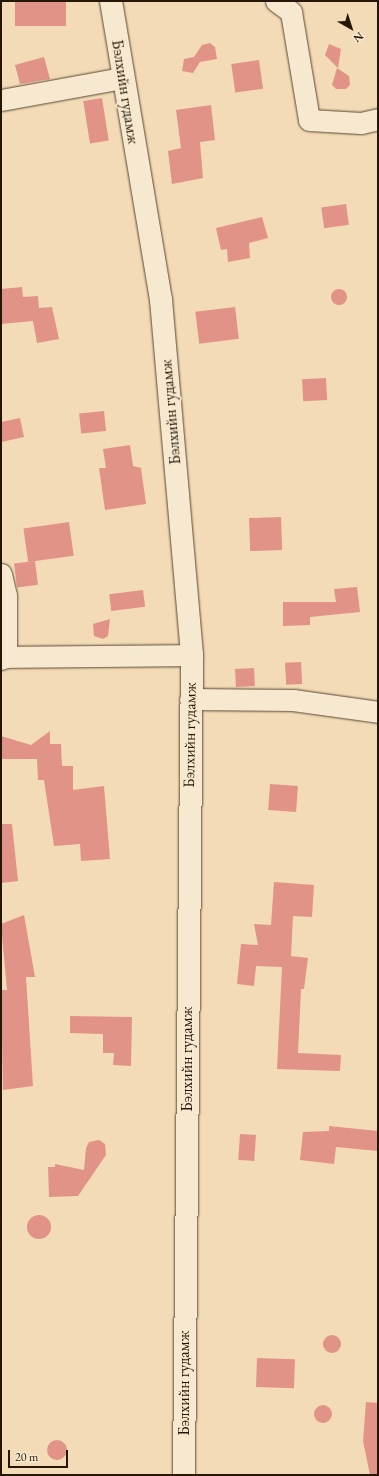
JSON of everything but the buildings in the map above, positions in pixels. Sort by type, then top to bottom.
[{"type":"main road","name":"Бэлхийн гудамж","points":[[111,1],[122,78],[161,300],[192,655],[190,699],[184,1475]]},
{"type":"street","points":[[276,1],[291,12],[309,120],[361,123],[378,119]]},
{"type":"street","points":[[1,100],[122,78]]},
{"type":"street","points":[[1,574],[6,595],[3,658],[192,655]]},
{"type":"street","points":[[190,699],[293,700],[378,712]]}]
